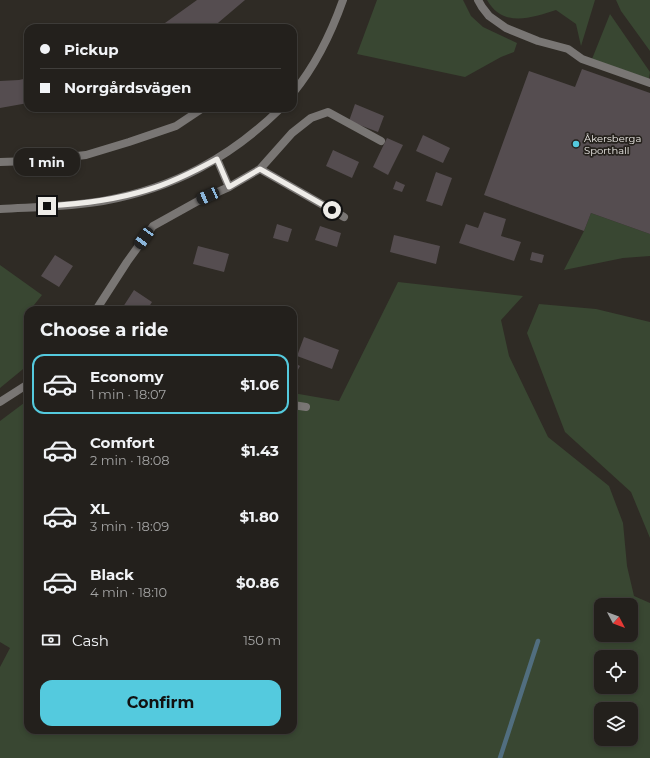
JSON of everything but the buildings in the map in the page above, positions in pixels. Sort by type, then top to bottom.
[{"type":"street","points":[[297,88],[314,64],[325,44],[343,0]]},
{"type":"street","points":[[478,0],[489,16],[506,28],[538,41],[568,49],[582,59],[650,83]]},
{"type":"street","points":[[0,162],[32,161],[86,155],[176,126],[197,112]]},
{"type":"street","points":[[0,209],[81,204],[126,196],[147,190],[174,180],[217,159],[245,141],[277,112]]},
{"type":"street","points":[[99,306],[127,262],[153,226],[198,201],[229,187],[260,169],[292,132],[310,118],[328,112],[381,141]]},
{"type":"street","points":[[217,159],[229,187]]},
{"type":"street","points":[[260,169],[344,217]]},
{"type":"street","points":[[0,402],[24,389]]},
{"type":"street","points":[[297,406],[306,407]]},
{"type":"green space","points":[[377,0],[463,0],[471,16],[483,27],[517,43],[514,52],[501,57],[465,77],[357,54]]},
{"type":"green space","points":[[487,0],[595,0],[581,46],[576,24],[556,10],[527,18],[509,18],[494,9]]},
{"type":"green space","points":[[616,0],[650,0],[650,51],[621,11]]},
{"type":"green space","points":[[610,14],[650,72],[649,79],[592,59]]},
{"type":"green space","points":[[591,213],[650,234],[650,256],[623,258],[564,270],[584,231]]},
{"type":"green space","points":[[0,265],[42,295],[33,306],[24,306],[24,368],[0,388]]},
{"type":"green space","points":[[398,282],[523,296],[501,320],[509,356],[548,437],[609,486],[623,523],[627,566],[634,596],[650,603],[650,758],[0,758],[0,667],[10,648],[0,642],[0,421],[24,403],[24,734],[297,734],[297,394],[339,401]]},
{"type":"green space","points":[[539,304],[596,309],[650,322],[650,538],[631,492],[565,432],[527,333]]},
{"type":"waterway","points":[[500,758],[538,641]]},
{"type":"place","name":"Åkersberga Sporthall","points":[[576,144]]},
{"type":"route","points":[[47,206],[103,201],[147,190],[185,176],[217,159],[229,187],[260,169],[332,210]]}]
